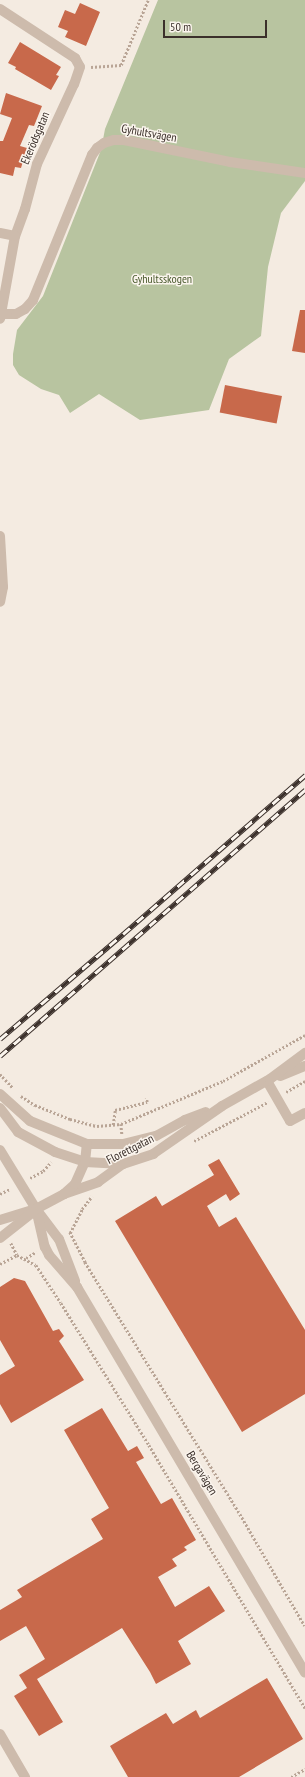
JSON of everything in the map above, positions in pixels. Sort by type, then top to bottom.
[{"type":"street","points":[[0,9],[75,58],[80,68]]},
{"type":"street","name":"Ekerödsgatan","points":[[0,319],[15,236],[25,209],[37,164],[80,68]]},
{"type":"street","name":"Gyhultsvägen","points":[[0,314],[16,314],[25,309],[33,300],[92,156],[97,148],[104,143],[114,140],[124,140],[230,162],[305,173]]},
{"type":"street","points":[[0,233],[15,236]]},
{"type":"street","points":[[0,536],[3,587],[0,602]]},
{"type":"street","name":"Florettgatan","points":[[269,1080],[305,1053]]},
{"type":"street","name":"Florettgatan","points":[[64,1194],[98,1182],[123,1164],[153,1154],[222,1106],[269,1080],[305,1066]]},
{"type":"street","points":[[269,1080],[290,1122],[305,1113]]},
{"type":"street","points":[[0,1094],[30,1121],[87,1144],[85,1162],[75,1184],[64,1194],[36,1209],[0,1220]]},
{"type":"street","name":"Florettgatan","points":[[87,1144],[123,1144],[156,1136],[185,1120],[222,1106]]},
{"type":"street","points":[[0,1108],[18,1132],[54,1152],[85,1162],[123,1164]]},
{"type":"street","points":[[0,1150],[36,1209]]},
{"type":"street","points":[[3,1237],[36,1209]]},
{"type":"street","name":"Bergavägen","points":[[36,1209],[45,1247],[49,1255],[77,1287]]},
{"type":"street","name":"Bergavägen","points":[[36,1209],[59,1239],[77,1287],[305,1673]]},
{"type":"street","points":[[0,1734],[26,1777]]},
{"type":"path","points":[[80,68],[122,65],[148,0]]},
{"type":"path","points":[[0,1074],[18,1094],[35,1105],[66,1118],[97,1126],[121,1124],[223,1081],[305,1035]]},
{"type":"path","points":[[113,1125],[115,1110],[147,1102],[146,1098]]},
{"type":"path","points":[[60,1134],[66,1118]]},
{"type":"path","points":[[0,1194],[43,1171],[51,1164],[54,1152]]},
{"type":"path","points":[[70,1232],[84,1262],[240,1514],[305,1626]]},
{"type":"path","points":[[3,1237],[17,1254],[36,1265],[61,1303],[148,1445],[305,1708]]},
{"type":"path","points":[[0,1264],[17,1254]]},
{"type":"path","points":[[291,1777],[305,1769]]},
{"type":"green space","name":"Gyhultsskogen","points":[[158,0],[305,0],[305,181],[281,213],[268,267],[261,336],[229,359],[209,410],[140,420],[99,394],[70,413],[59,395],[41,389],[19,375],[13,365],[13,354],[17,330],[43,296],[101,150],[105,129]]},
{"type":"building","points":[[80,3],[100,12],[86,46],[65,37],[68,31],[58,27],[65,10],[75,14]]},
{"type":"building","points":[[20,42],[61,67],[56,75],[59,76],[51,90],[15,69],[16,67],[8,63]]},
{"type":"building","points":[[6,93],[42,106],[34,126],[29,125],[20,146],[27,148],[21,168],[15,167],[13,176],[0,173],[0,141],[3,141],[12,118],[0,114]]},
{"type":"building","points":[[300,310],[305,310],[305,353],[292,351]]},
{"type":"building","points":[[225,385],[282,396],[277,424],[220,412]]},
{"type":"building","points":[[219,1159],[240,1194],[230,1201],[226,1194],[207,1206],[219,1227],[236,1217],[305,1330],[305,1394],[242,1432],[115,1221],[156,1196],[162,1206],[214,1175],[208,1165]]},
{"type":"building","points":[[14,1278],[25,1281],[53,1331],[59,1329],[64,1336],[59,1341],[84,1380],[11,1423],[0,1404],[0,1375],[15,1366],[0,1340],[0,1287]]},
{"type":"building","points":[[102,1408],[128,1451],[137,1446],[144,1458],[136,1462],[161,1504],[172,1498],[196,1540],[184,1547],[187,1550],[172,1559],[177,1566],[158,1577],[175,1607],[209,1586],[225,1611],[178,1641],[191,1664],[156,1684],[122,1628],[37,1679],[63,1722],[39,1736],[14,1696],[27,1688],[19,1675],[45,1659],[26,1626],[0,1641],[0,1610],[22,1597],[17,1590],[103,1539],[91,1519],[109,1508],[64,1430]]},
{"type":"building","points":[[267,1678],[303,1739],[239,1777],[128,1777],[110,1746],[166,1713],[173,1724],[196,1710],[200,1718]]},
{"type":"railway","points":[[0,1039],[305,775]]},
{"type":"railway","points":[[0,1056],[305,790]]}]
